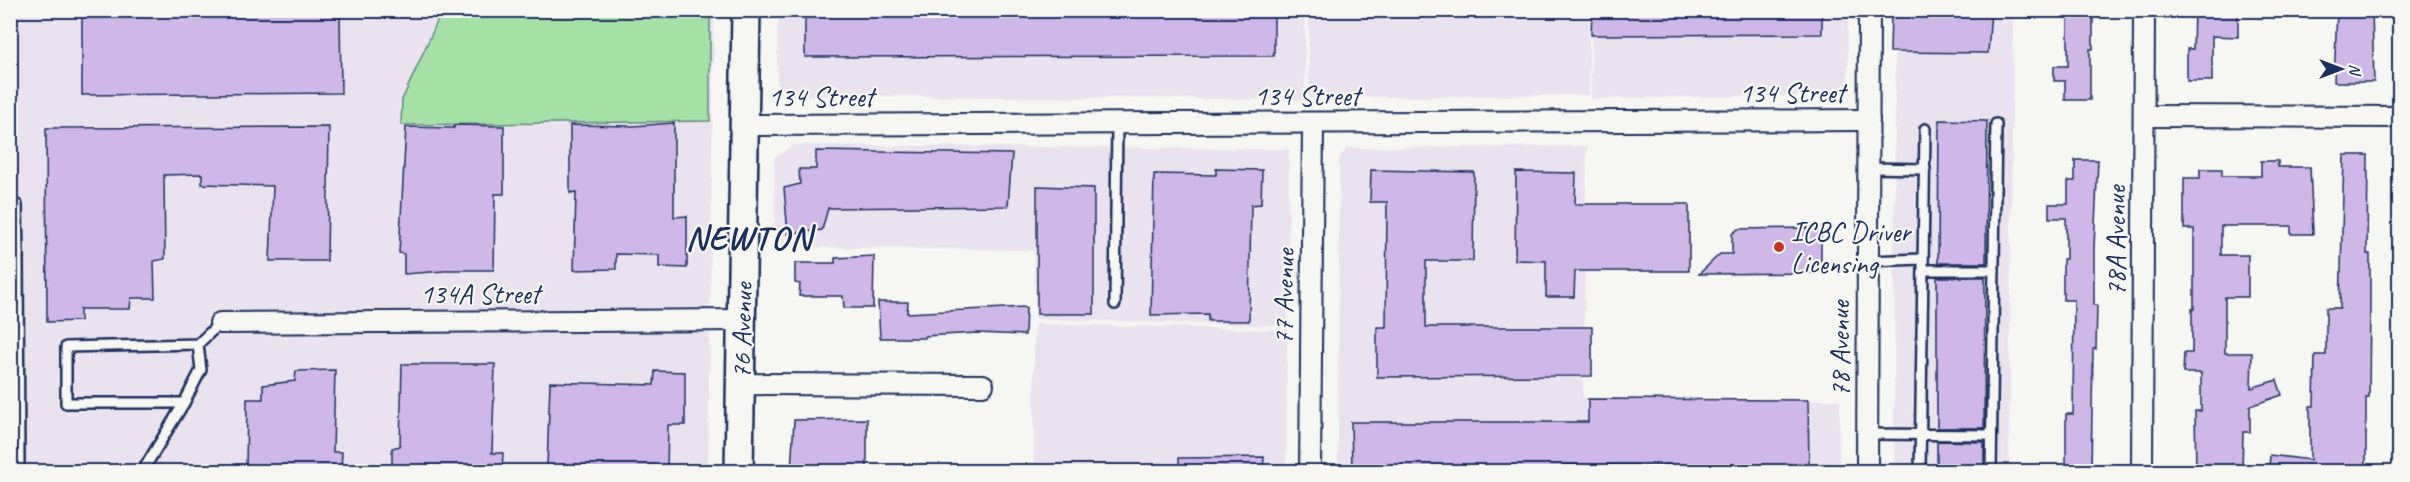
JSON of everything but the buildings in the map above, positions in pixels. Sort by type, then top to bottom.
[{"type":"main road","name":"76 Avenue","points":[[739,471],[746,10]]},
{"type":"street","name":"78 Avenue","points":[[1867,471],[1869,10]]},
{"type":"street","name":"78A Avenue","points":[[2142,471],[2144,10]]},
{"type":"street","points":[[2144,116],[2400,117]]},
{"type":"street","name":"134 Street","points":[[744,125],[1869,120]]},
{"type":"street","name":"77 Avenue","points":[[1310,471],[1313,124]]},
{"type":"street","name":"134A Street","points":[[220,323],[741,320]]},
{"type":"street","points":[[740,384],[983,385]]},
{"type":"lane","points":[[1115,304],[1117,124]]},
{"type":"lane","points":[[1991,471],[1996,124]]},
{"type":"lane","points":[[1920,471],[1925,129]]},
{"type":"lane","points":[[1868,168],[1925,169]]},
{"type":"lane","points":[[10,205],[17,205],[14,254],[19,471]]},
{"type":"lane","points":[[1868,261],[1923,259]]},
{"type":"lane","points":[[1923,270],[1994,270]]},
{"type":"lane","points":[[184,403],[66,403],[66,347],[198,344],[220,323]]},
{"type":"lane","points":[[142,471],[184,403],[201,370],[198,344]]},
{"type":"lane","points":[[1867,434],[1991,435]]},
{"type":"shaded area","points":[[10,11],[714,11],[708,471],[11,471]]},
{"type":"shaded area","points":[[778,11],[1305,11],[1305,100],[788,95],[777,83]]},
{"type":"shaded area","points":[[1309,11],[1589,11],[1589,95],[1309,98]]},
{"type":"shaded area","points":[[1592,11],[1848,11],[1848,85],[1841,95],[1591,99]]},
{"type":"shaded area","points":[[1895,11],[2013,11],[2009,471],[1894,472]]},
{"type":"shaded area","points":[[794,145],[1289,149],[1288,326],[1036,319],[1033,250],[775,247],[774,158]]},
{"type":"shaded area","points":[[1587,146],[1583,398],[1840,400],[1839,471],[1338,472],[1339,159],[1347,148]]},
{"type":"shaded area","points":[[1034,324],[1287,330],[1286,471],[1034,472]]},
{"type":"green space","points":[[442,11],[710,11],[710,121],[401,125],[402,100]]},
{"type":"place","name":"ICBC Driver Licensing","points":[[1779,247]]},
{"type":"district","name":"NEWTON","points":[[749,237]]}]
